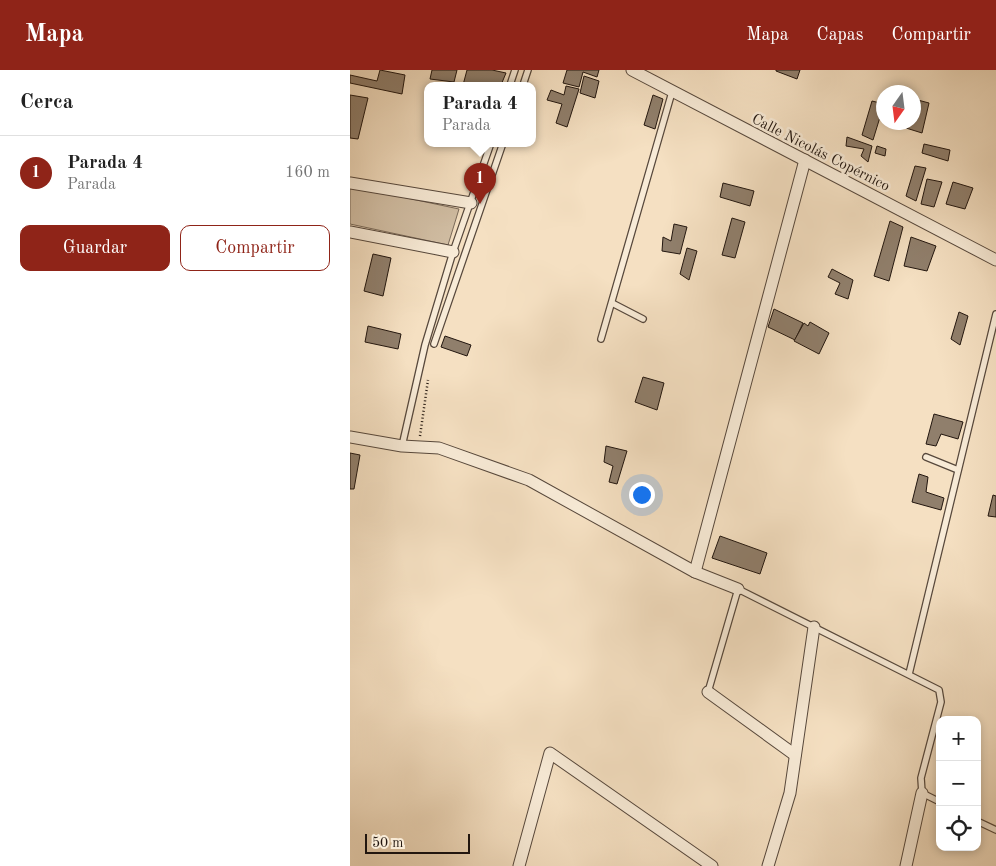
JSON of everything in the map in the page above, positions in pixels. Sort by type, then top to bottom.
[{"type":"street","name":"Calle Nicolás Copérnico","points":[[632,70],[996,260]]},
{"type":"street","points":[[695,572],[805,160]]},
{"type":"street","points":[[350,183],[471,203]]},
{"type":"street","points":[[350,232],[453,252]]},
{"type":"street","points":[[350,437],[402,446],[439,448],[529,480],[695,572],[738,588]]},
{"type":"street","points":[[768,866],[790,792],[814,627]]},
{"type":"street","points":[[708,692],[795,755]]},
{"type":"street","points":[[519,866],[550,753],[712,866]]},
{"type":"street","points":[[906,866],[922,793]]},
{"type":"lane","points":[[511,82],[515,70]]},
{"type":"lane","points":[[524,82],[528,70]]},
{"type":"lane","points":[[602,339],[672,92]]},
{"type":"lane","points":[[402,446],[425,345],[453,252],[490,147]]},
{"type":"lane","points":[[434,344],[502,147]]},
{"type":"lane","points":[[612,303],[643,319]]},
{"type":"lane","points":[[909,674],[996,314]]},
{"type":"lane","points":[[926,457],[958,470]]},
{"type":"lane","points":[[708,692],[738,588],[938,690],[941,702],[921,778],[922,793],[936,800]]},
{"type":"lane","points":[[981,823],[996,830]]},
{"type":"path","points":[[419,447],[430,372]]},
{"type":"shaded area","points":[[350,186],[459,209],[448,245],[350,224]]},
{"type":"building","points":[[380,70],[405,75],[402,94],[350,83],[350,75],[377,81]]},
{"type":"building","points":[[432,70],[457,70],[454,82],[430,79]]},
{"type":"building","points":[[467,70],[492,70],[506,73],[502,82],[464,82]]},
{"type":"building","points":[[567,70],[599,70],[597,77],[583,72],[579,87],[563,83]]},
{"type":"building","points":[[776,70],[800,70],[797,79]]},
{"type":"building","points":[[584,76],[599,81],[595,98],[580,93]]},
{"type":"building","points":[[566,86],[579,89],[567,127],[556,123],[562,104],[547,100],[551,90],[564,95]]},
{"type":"building","points":[[350,95],[368,98],[358,139],[350,138]]},
{"type":"building","points":[[653,95],[663,99],[655,129],[644,125]]},
{"type":"building","points":[[872,101],[876,102],[876,130],[873,140],[862,135]]},
{"type":"building","points":[[921,101],[929,103],[922,133],[912,130],[921,130]]},
{"type":"building","points":[[847,137],[872,146],[868,162],[861,156],[864,149],[846,146]]},
{"type":"building","points":[[924,144],[950,150],[948,161],[922,153]]},
{"type":"building","points":[[877,146],[886,149],[885,156],[875,153]]},
{"type":"building","points":[[915,166],[926,168],[916,201],[906,196]]},
{"type":"building","points":[[927,179],[942,182],[934,207],[921,204]]},
{"type":"building","points":[[953,182],[973,188],[965,209],[946,204]]},
{"type":"building","points":[[723,183],[754,191],[750,206],[720,197]]},
{"type":"building","points":[[732,218],[745,222],[735,258],[722,255]]},
{"type":"building","points":[[890,221],[903,227],[889,281],[874,276]]},
{"type":"building","points":[[674,224],[687,227],[680,254],[662,251],[663,237],[671,241]]},
{"type":"building","points":[[911,237],[936,246],[927,271],[904,266]]},
{"type":"building","points":[[687,248],[697,251],[689,280],[680,274]]},
{"type":"building","points":[[373,254],[391,258],[383,296],[364,291]]},
{"type":"building","points":[[832,269],[853,280],[848,299],[835,294],[840,283],[828,277]]},
{"type":"building","points":[[774,309],[803,323],[795,340],[768,327]]},
{"type":"building","points":[[959,312],[968,316],[960,345],[951,339]]},
{"type":"building","points":[[810,322],[829,333],[819,354],[794,341],[804,323],[808,326]]},
{"type":"building","points":[[368,326],[401,334],[398,349],[365,342]]},
{"type":"building","points":[[445,336],[471,345],[467,356],[441,347]]},
{"type":"building","points":[[643,377],[664,383],[657,410],[635,402]]},
{"type":"building","points":[[934,414],[963,422],[958,439],[941,434],[936,446],[926,444]]},
{"type":"building","points":[[606,446],[627,451],[617,484],[609,482],[613,466],[604,462]]},
{"type":"building","points":[[350,453],[360,455],[354,489],[350,489]]},
{"type":"building","points":[[919,474],[928,477],[926,492],[944,498],[941,510],[912,502]]},
{"type":"building","points":[[993,495],[996,496],[996,517],[988,516]]},
{"type":"building","points":[[720,536],[767,553],[760,574],[712,558]]},
{"type":"place","name":"Parada 4","points":[[480,204]]}]
